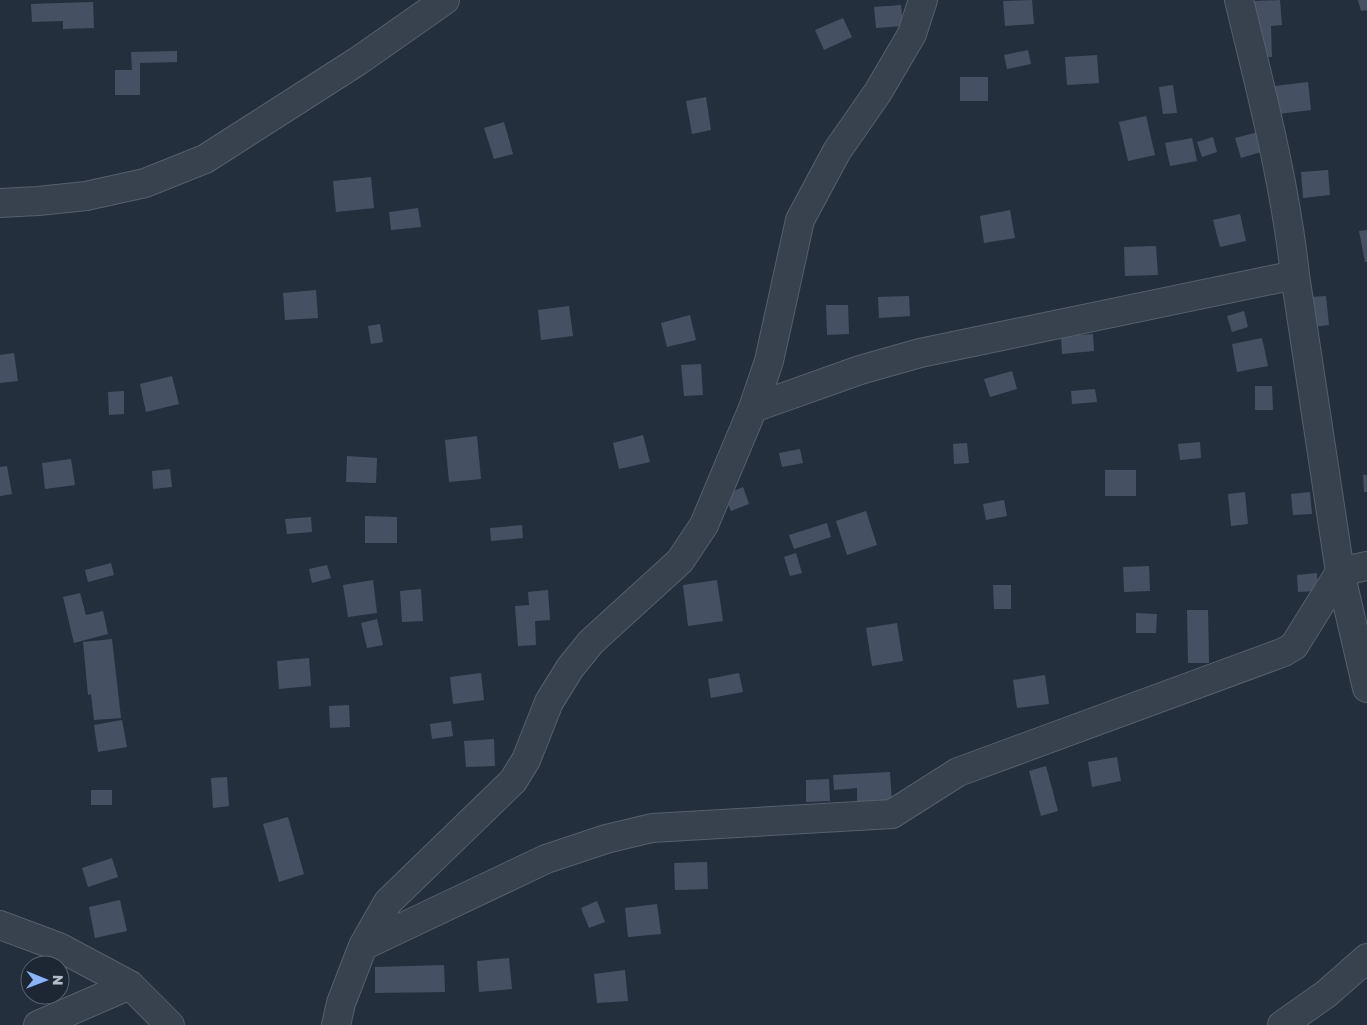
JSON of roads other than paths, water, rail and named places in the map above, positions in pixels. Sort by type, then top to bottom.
[{"type":"street","points":[[0,203],[86,196],[145,183],[205,160],[358,61],[445,0]]},
{"type":"street","points":[[336,1025],[341,1003],[363,946],[388,902],[499,797],[513,781],[526,760],[549,702],[570,668],[591,642],[680,561],[704,525],[753,408],[769,361],[800,220],[836,151],[878,92],[912,34],[923,0]]},
{"type":"street","points":[[1239,0],[1275,149],[1290,229],[1295,275],[1340,572],[1367,688]]},
{"type":"street","points":[[753,408],[860,370],[920,352],[1295,275]]},
{"type":"street","points":[[363,946],[546,859],[606,839],[652,828],[892,814],[958,772],[1289,649],[1294,646],[1340,572],[1367,566]]},
{"type":"street","points":[[0,925],[59,947],[130,984],[170,1025]]},
{"type":"street","points":[[1282,1025],[1326,994],[1367,958]]},
{"type":"street","points":[[38,1025],[130,984]]}]
